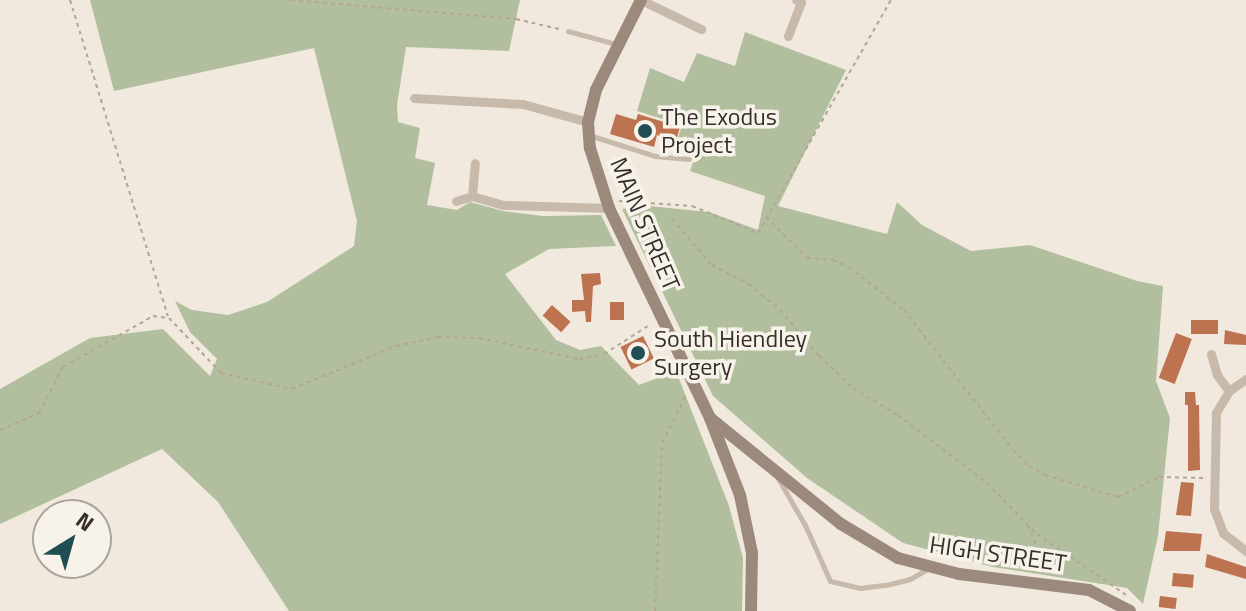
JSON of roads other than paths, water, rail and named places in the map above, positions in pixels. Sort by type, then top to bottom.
[{"type":"street","points":[[414,98],[523,104],[588,128],[596,90],[641,0],[701,29]]},
{"type":"street","points":[[788,36],[801,2],[796,0]]},
{"type":"street","name":"MAIN STREET","points":[[588,128],[607,204],[710,418],[747,519],[752,553],[751,611]]},
{"type":"street","points":[[472,196],[475,163]]},
{"type":"street","points":[[456,201],[472,196],[504,205],[607,204]]},
{"type":"street","points":[[1211,354],[1217,375],[1229,391]]},
{"type":"street","points":[[1246,379],[1229,391],[1216,413],[1214,509],[1223,533],[1246,551]]},
{"type":"street","name":"HIGH STREET","points":[[710,418],[841,524],[898,558],[928,568],[1051,583],[1106,596],[1131,606]]},
{"type":"lane","points":[[568,31],[617,45]]},
{"type":"lane","points":[[588,128],[655,156],[689,159]]},
{"type":"lane","points":[[773,468],[805,525],[830,581],[860,588],[886,585],[910,579],[928,568]]},
{"type":"place","name":"The Exodus Project","points":[[645,131]]},
{"type":"place","name":"South Hiendley Surgery","points":[[638,353]]}]
